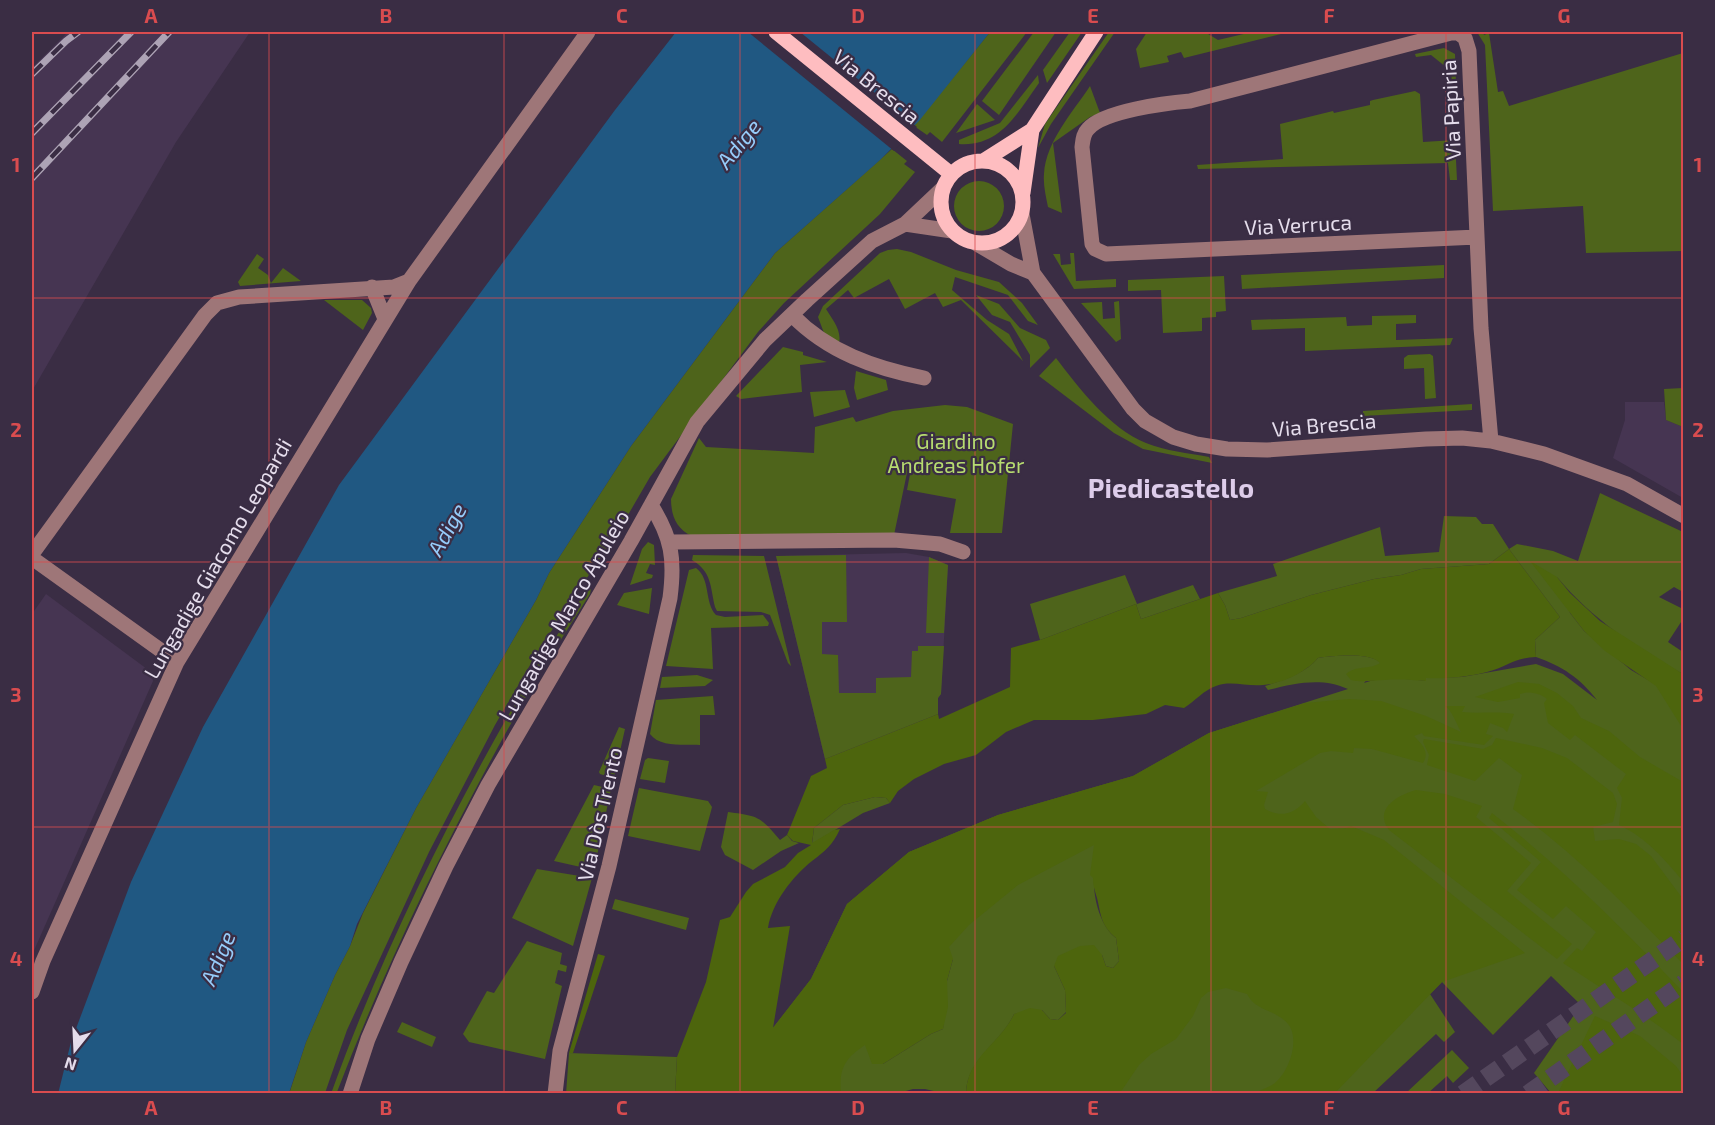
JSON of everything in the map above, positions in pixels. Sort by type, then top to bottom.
[{"type":"main road","name":"Via Brescia","points":[[776,32],[951,174]]},
{"type":"main road","points":[[984,161],[1032,130],[1096,32]]},
{"type":"main road","points":[[1023,193],[1012,174],[994,163],[984,161],[966,164],[951,174],[942,189],[941,211],[952,231],[959,237],[977,244],[989,243],[1002,238],[1017,225],[1022,214],[1032,130]]},
{"type":"street","name":"Lungadige Giacomo Leopardi","points":[[32,992],[81,873],[177,662],[409,281],[588,32]]},
{"type":"street","name":"Via Papiria","points":[[1108,117],[1177,101],[1190,101],[1426,39],[1458,33],[1467,42],[1468,51],[1481,328],[1491,441]]},
{"type":"street","name":"Via Verruca","points":[[1108,117],[1087,130],[1082,147],[1092,244],[1100,252],[1121,254],[1477,237]]},
{"type":"street","name":"Lungadige Marco Apuleio","points":[[350,1094],[368,1039],[446,866],[488,785],[697,422],[765,340],[872,241],[905,224],[942,189]]},
{"type":"street","name":"Via Brescia","points":[[1022,214],[1033,273],[1133,409],[1145,421],[1173,437],[1196,444],[1244,450],[1426,438],[1491,441],[1544,454],[1627,484],[1683,516]]},
{"type":"street","points":[[905,224],[952,231]]},
{"type":"street","name":"Via Brescia","points":[[977,244],[1011,264],[1033,273]]},
{"type":"street","points":[[177,662],[32,556],[205,315],[217,303],[249,296],[394,286],[409,281]]},
{"type":"street","points":[[372,287],[385,319]]},
{"type":"street","points":[[792,315],[806,329],[842,352],[869,364],[924,378]]},
{"type":"street","name":"Via Dòs Trento","points":[[555,1094],[560,1051],[609,867],[670,598],[673,577],[671,542],[664,524],[651,505]]},
{"type":"street","points":[[671,542],[894,540],[940,544],[963,552]]},
{"type":"shaded area","points":[[68,32],[250,32],[176,142],[32,391],[32,68]]},
{"type":"shaded area","points":[[1625,402],[1664,402],[1666,420],[1683,427],[1683,498],[1613,458],[1625,420]]},
{"type":"shaded area","points":[[906,553],[929,557],[948,565],[938,714],[825,759],[776,556]]},
{"type":"shaded area","points":[[46,594],[151,672],[153,681],[32,955],[32,614]]},
{"type":"green space","points":[[990,32],[1027,32],[942,142],[930,132],[927,135],[914,126]]},
{"type":"green space","points":[[1034,32],[1056,32],[999,115],[982,101]]},
{"type":"green space","points":[[1070,32],[1082,32],[1047,83],[1043,70]]},
{"type":"green space","points":[[1109,32],[1115,32],[1051,124],[1038,148],[1045,124]]},
{"type":"green space","points":[[1147,32],[1205,32],[1218,40],[1252,32],[1289,32],[1184,58],[1181,52],[1167,56],[1169,62],[1140,68],[1136,49]]},
{"type":"green space","points":[[1477,32],[1483,32],[1484,35],[1489,33],[1498,92],[1503,91],[1509,106],[1683,53],[1683,251],[1586,253],[1583,206],[1493,211],[1485,45]]},
{"type":"green space","points":[[1444,48],[1455,54],[1456,83],[1452,83],[1451,71],[1431,55],[1416,57],[1415,54]]},
{"type":"green space","points":[[1038,75],[1039,83],[1015,116],[997,134],[986,140],[959,144],[959,140],[1000,123]]},
{"type":"green space","points":[[1090,86],[1100,113],[1090,117],[1053,143]]},
{"type":"green space","points":[[1415,91],[1420,94],[1423,142],[1455,140],[1457,180],[1450,180],[1448,163],[1198,169],[1197,165],[1283,159],[1280,124],[1370,105],[1370,101],[1373,100]]},
{"type":"green space","points":[[977,104],[995,120],[956,133]]},
{"type":"green space","points":[[1053,143],[1062,213],[1048,207],[1044,174]]},
{"type":"green space","points":[[892,149],[907,161],[904,164],[915,172],[880,214],[784,303],[758,332],[650,477],[621,527],[540,648],[495,725],[429,852],[347,1030],[325,1093],[289,1094],[306,1042],[363,913],[416,808],[536,600],[549,573],[631,446],[775,253]]},
{"type":"green space","points":[[979,181],[993,185],[1000,192],[1004,206],[1000,220],[993,227],[979,231],[965,227],[958,220],[954,206],[958,192],[965,185]]},
{"type":"green space","points":[[897,249],[911,252],[956,270],[999,282],[1022,303],[1038,325],[1028,321],[1008,295],[955,277],[952,290],[987,320],[1009,334],[1023,361],[961,300],[943,307],[935,293],[905,309],[889,279],[854,298],[848,290],[826,309],[838,329],[839,343],[824,333],[818,317],[823,306],[880,253]]},
{"type":"green space","points":[[1070,253],[1074,253],[1076,281],[1116,279],[1116,287],[1074,289],[1053,254],[1060,254],[1061,265],[1071,264]]},
{"type":"green space","points":[[257,254],[264,259],[258,268],[268,275],[271,283],[283,268],[301,281],[240,286],[238,282]]},
{"type":"green space","points":[[1444,265],[1444,278],[1242,289],[1241,275]]},
{"type":"green space","points":[[1224,276],[1226,311],[1216,312],[1216,317],[1202,318],[1202,331],[1163,333],[1161,290],[1128,291],[1128,280]]},
{"type":"green space","points":[[976,295],[999,304],[1020,328],[1046,340],[1050,348],[1030,368],[1030,355],[1010,322],[992,315]]},
{"type":"green space","points":[[324,300],[362,300],[371,308],[372,313],[363,330]]},
{"type":"green space","points":[[1119,301],[1121,339],[1116,342],[1081,303],[1102,302],[1103,319],[1115,318],[1114,302]]},
{"type":"green space","points":[[1416,315],[1416,323],[1396,324],[1396,340],[1453,338],[1450,345],[1305,351],[1305,328],[1252,330],[1251,320],[1346,317],[1347,326],[1372,325],[1372,316]]},
{"type":"green space","points":[[783,347],[827,362],[800,365],[802,392],[741,399],[736,396]]},
{"type":"green space","points":[[1430,354],[1433,356],[1436,398],[1425,399],[1424,368],[1404,369],[1404,358],[1408,355]]},
{"type":"green space","points":[[1056,358],[1096,406],[1133,437],[1169,450],[1209,457],[1212,463],[1143,449],[1114,433],[1039,376]]},
{"type":"green space","points":[[856,371],[886,380],[888,390],[857,400],[854,388]]},
{"type":"green space","points":[[1684,388],[1683,427],[1666,420],[1664,389]]},
{"type":"green space","points":[[845,390],[850,407],[814,417],[810,392]]},
{"type":"green space","points":[[1472,404],[1472,410],[1363,416],[1363,411]]},
{"type":"green space","name":"Giardino Andreas Hofer","points":[[945,405],[967,407],[1013,424],[1002,533],[950,533],[956,499],[907,490],[910,474],[907,473],[894,535],[692,536],[682,530],[676,521],[671,499],[699,438],[706,447],[814,453],[815,427],[853,417],[856,422],[893,411]]},
{"type":"green space","points":[[1600,493],[1683,532],[1683,592],[1674,587],[1659,597],[1683,609],[1683,619],[1668,642],[1683,652],[1683,674],[1649,654],[1600,619],[1557,577],[1570,613],[1584,631],[1631,670],[1648,680],[1683,693],[1683,1093],[1551,1093],[1534,1073],[1581,1005],[1551,976],[1493,1035],[1442,982],[1430,994],[1455,1032],[1444,1042],[1436,1034],[1373,1093],[1069,1093],[1144,981],[1094,878],[1099,911],[1110,933],[1116,938],[1119,961],[1113,968],[1106,966],[1102,955],[1054,966],[1065,990],[1066,1012],[1058,1020],[1050,1019],[1042,1010],[1014,1014],[1008,1025],[978,1061],[968,1081],[966,1093],[942,1093],[913,1089],[895,1094],[787,1093],[772,1029],[811,979],[847,904],[909,852],[998,815],[1133,776],[1209,733],[1348,689],[1319,682],[1298,683],[1268,690],[1265,686],[1300,672],[1318,658],[1360,656],[1381,663],[1364,683],[1387,679],[1426,681],[1426,678],[1462,677],[1536,664],[1563,674],[1597,700],[1570,674],[1536,657],[1535,640],[1560,617],[1509,549],[1517,544],[1553,551],[1578,561]],"holes":[[[953,959],[947,981],[943,1029],[883,1064],[872,1063]]]},
{"type":"green space","points":[[1444,516],[1476,517],[1482,524],[1493,524],[1509,549],[1489,564],[1421,569],[1374,579],[1311,595],[1230,620],[1218,593],[1277,576],[1273,564],[1380,527],[1385,556],[1439,552]]},
{"type":"green space","points":[[648,542],[654,545],[655,565],[650,564],[646,573],[653,575],[652,578],[630,585],[642,549]]},
{"type":"green space","points":[[1509,549],[1560,617],[1535,640],[1536,657],[1521,659],[1480,674],[1426,678],[1426,681],[1364,681],[1351,680],[1346,674],[1354,669],[1380,663],[1368,657],[1332,656],[1318,658],[1301,672],[1278,682],[1216,686],[1184,708],[1165,705],[1146,714],[1093,720],[1034,720],[1006,732],[976,755],[944,764],[914,779],[898,791],[890,803],[886,798],[875,797],[843,805],[814,828],[812,843],[840,829],[828,847],[790,883],[778,900],[770,919],[768,928],[790,926],[773,1028],[811,979],[847,904],[909,852],[998,815],[1133,776],[1209,733],[1305,703],[1349,699],[1381,701],[1426,716],[1461,732],[1445,706],[1465,706],[1462,712],[1514,714],[1507,732],[1490,723],[1486,734],[1493,736],[1484,745],[1424,736],[1422,733],[1414,736],[1422,745],[1426,755],[1423,763],[1372,749],[1354,748],[1353,753],[1331,751],[1320,753],[1256,791],[1268,792],[1264,805],[1265,809],[1271,812],[1282,814],[1292,812],[1305,801],[1316,817],[1330,829],[1351,826],[1384,840],[1525,953],[1442,982],[1335,1093],[1256,1093],[1274,1084],[1286,1069],[1292,1051],[1292,1033],[1284,1020],[1254,1003],[1247,994],[1226,988],[1208,992],[1201,998],[1193,1016],[1176,1039],[1151,1054],[1139,1065],[1120,1093],[966,1093],[972,1070],[978,1060],[1008,1025],[1014,1014],[1030,1008],[1042,1010],[1050,1019],[1058,1020],[1066,1013],[1065,990],[1054,966],[1058,956],[1080,946],[1094,945],[1102,955],[1106,966],[1113,968],[1119,961],[1116,938],[1102,920],[1093,878],[1090,875],[1094,845],[1018,885],[969,925],[949,947],[953,959],[947,981],[948,1007],[943,1029],[883,1064],[872,1064],[865,1045],[844,1065],[841,1093],[675,1093],[677,1057],[706,982],[720,920],[730,917],[753,884],[785,867],[798,853],[811,845],[793,841],[787,835],[811,776],[827,768],[825,759],[938,714],[939,719],[1010,687],[1011,648],[1040,640],[1136,604],[1141,619],[1218,593],[1230,620],[1311,595],[1374,579],[1421,569],[1489,564]]},
{"type":"green space","points":[[693,555],[764,556],[791,666],[770,615],[761,612],[717,611],[707,575],[692,560]]},
{"type":"green space","points":[[846,555],[847,622],[822,622],[822,654],[838,655],[839,693],[876,693],[876,678],[911,677],[912,651],[918,651],[918,646],[944,646],[941,694],[938,698],[938,714],[825,759],[776,556]]},
{"type":"green space","points":[[929,557],[948,565],[944,633],[926,633]]},
{"type":"green space","points":[[1530,561],[1557,577],[1570,593],[1600,621],[1683,674],[1683,729],[1656,686],[1605,651],[1584,631]]},
{"type":"green space","points":[[696,568],[704,578],[710,604],[716,615],[725,617],[763,615],[769,623],[768,626],[711,628],[713,669],[666,666],[689,570]]},
{"type":"green space","points":[[1125,575],[1137,604],[1193,585],[1200,599],[1141,619],[1136,604],[1040,640],[1030,604]]},
{"type":"green space","points":[[652,588],[649,614],[617,605],[624,593]]},
{"type":"green space","points":[[591,589],[553,652],[548,649],[586,591]]},
{"type":"green space","points":[[544,654],[549,657],[489,763],[434,870],[383,980],[337,1092],[332,1091],[353,1034],[401,923],[455,813]]},
{"type":"green space","points":[[697,675],[713,680],[705,686],[660,688],[662,677]]},
{"type":"green space","points":[[1518,682],[1539,684],[1557,693],[1573,706],[1581,718],[1609,731],[1640,757],[1683,782],[1683,881],[1647,843],[1619,825],[1622,798],[1617,788],[1626,774],[1575,735],[1570,740],[1548,723],[1544,703],[1547,699],[1530,693],[1520,694],[1520,698],[1498,702],[1475,697]]},
{"type":"green space","points":[[713,696],[715,715],[700,715],[700,745],[666,743],[650,734],[656,700]]},
{"type":"green space","points":[[619,727],[625,729],[614,778],[599,772]]},
{"type":"green space","points":[[1496,738],[1542,748],[1567,758],[1613,793],[1617,804],[1613,822],[1593,827],[1595,841],[1619,839],[1636,844],[1651,856],[1683,899],[1683,964],[1623,903],[1559,845],[1513,809],[1522,775],[1499,758],[1475,781],[1427,765],[1429,755],[1423,742],[1424,739],[1483,749],[1492,745]]},
{"type":"green space","points":[[648,758],[669,761],[665,783],[640,779],[645,760]]},
{"type":"green space","points":[[594,785],[611,789],[594,870],[554,861]]},
{"type":"green space","points":[[639,788],[708,801],[712,807],[700,851],[628,836]]},
{"type":"green space","points":[[1416,790],[1445,794],[1482,806],[1476,817],[1531,863],[1507,891],[1572,944],[1557,959],[1389,830],[1384,816],[1386,809],[1395,799]]},
{"type":"green space","points":[[875,797],[886,798],[890,803],[863,813],[812,844],[814,828],[843,805]]},
{"type":"green space","points":[[728,812],[758,819],[768,826],[780,840],[787,835],[792,841],[799,843],[781,851],[753,870],[725,855],[721,847]]},
{"type":"green space","points":[[1492,813],[1591,899],[1683,992],[1683,1044],[1639,1012],[1563,963],[1577,948],[1582,951],[1596,932],[1566,906],[1553,919],[1517,890],[1541,862],[1489,818]]},
{"type":"green space","points":[[537,869],[592,878],[573,946],[512,918]]},
{"type":"green space","points":[[615,899],[689,918],[686,930],[612,909]]},
{"type":"green space","points":[[527,941],[562,953],[560,964],[567,966],[566,972],[558,970],[555,983],[562,986],[545,1059],[469,1042],[463,1034],[487,991],[494,993]]},
{"type":"green space","points":[[598,954],[605,956],[573,1053],[569,1053]]},
{"type":"green space","points":[[1595,1016],[1640,1036],[1676,1066],[1683,1076],[1683,1093],[1558,1093]]},
{"type":"green space","points":[[402,1022],[436,1037],[432,1047],[397,1032]]},
{"type":"green space","points":[[1452,1050],[1469,1068],[1453,1083],[1447,1076],[1428,1093],[1406,1093]]},
{"type":"green space","points":[[569,1053],[677,1057],[675,1093],[566,1094]]},
{"type":"water","name":"Adige","points":[[676,32],[990,32],[919,121],[880,160],[775,253],[631,446],[549,573],[536,600],[416,808],[357,924],[350,946],[306,1042],[289,1093],[58,1094],[71,1042],[131,882],[203,727],[339,485],[615,110]]},
{"type":"pier","points":[[748,32],[800,32],[917,127],[894,151]]},
{"type":"tunnel","points":[[1463,1094],[1684,938]]},
{"type":"tunnel","points":[[1528,1094],[1684,983]]},
{"type":"railway","points":[[32,74],[78,32]]},
{"type":"railway","points":[[32,133],[131,32]]},
{"type":"railway","points":[[32,178],[169,32]]},
{"type":"district","name":"Piedicastello","points":[[1171,487]]}]
